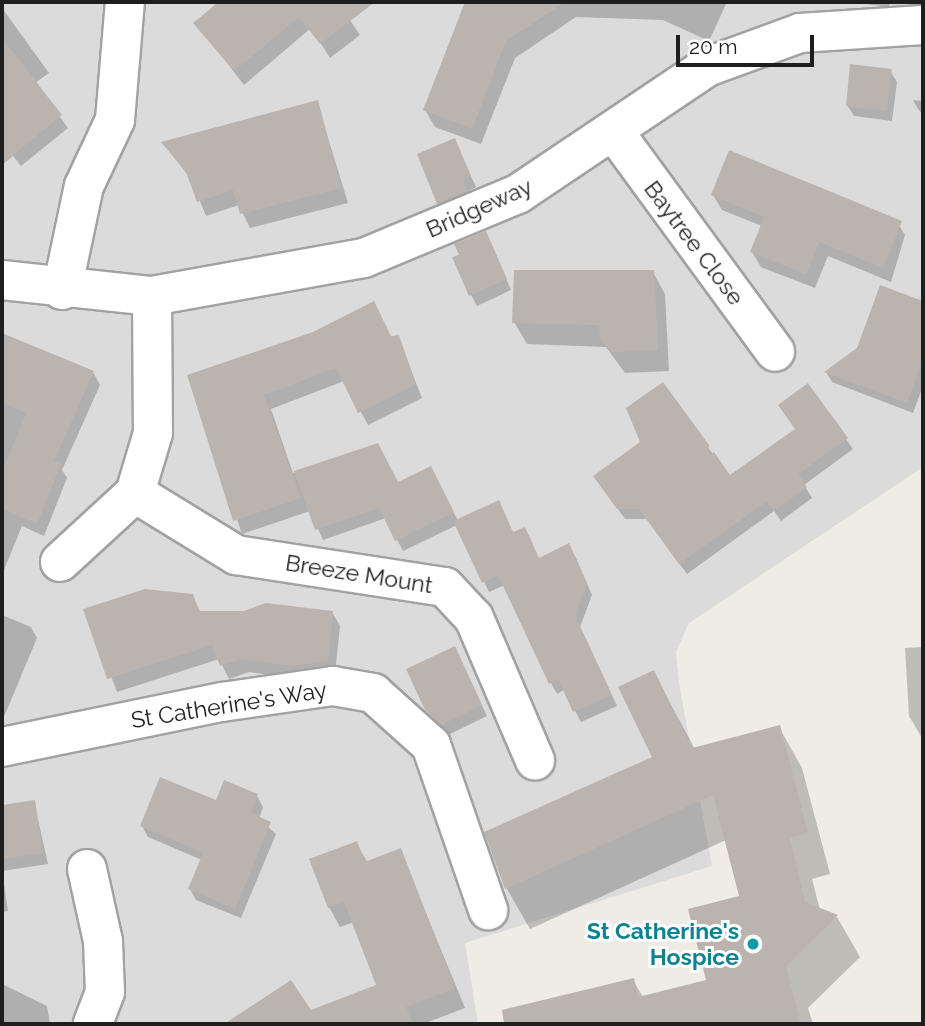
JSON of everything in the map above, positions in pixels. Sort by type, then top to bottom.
[{"type":"street","points":[[62,290],[84,186],[115,120],[125,2]]},
{"type":"street","name":"Bridgeway","points":[[2,281],[62,290],[152,296],[364,258],[518,194],[615,133],[707,67],[800,33],[923,25]]},
{"type":"street","name":"Baytree Close","points":[[615,133],[775,352]]},
{"type":"street","points":[[60,562],[135,493],[153,433],[152,296]]},
{"type":"street","name":"Breeze Mount","points":[[135,493],[236,555],[445,587],[474,618],[534,761]]},
{"type":"street","name":"St Catherine's Way","points":[[2,747],[236,700],[332,686],[373,693],[431,745],[488,910]]},
{"type":"street","points":[[87,869],[103,942],[105,992],[93,1024]]},
{"type":"shaded area","points":[[2,2],[923,2],[923,467],[689,623],[676,652],[679,683],[712,866],[465,943],[478,1024],[2,1024]]},
{"type":"building","points":[[219,2],[375,2],[320,44],[299,17],[234,71],[193,23]]},
{"type":"building","points":[[465,2],[565,2],[506,41],[472,129],[423,110]]},
{"type":"building","points":[[2,38],[62,115],[2,164]]},
{"type":"building","points":[[850,64],[892,69],[887,111],[846,106]]},
{"type":"building","points":[[318,100],[341,188],[240,214],[233,190],[197,202],[186,172],[161,142]]},
{"type":"building","points":[[455,138],[471,176],[463,179],[468,191],[437,204],[417,154]]},
{"type":"building","points":[[729,150],[902,221],[883,268],[819,242],[806,274],[750,252],[764,217],[711,195]]},
{"type":"building","points":[[486,231],[507,279],[469,296],[452,257],[459,255],[454,244]]},
{"type":"building","points":[[514,270],[654,270],[658,350],[611,352],[600,339],[599,325],[512,323]]},
{"type":"building","points":[[880,285],[923,301],[923,359],[907,403],[824,372],[857,348]]},
{"type":"building","points":[[374,301],[391,336],[399,335],[416,384],[358,413],[336,368],[264,395],[301,498],[233,521],[187,375],[313,332]]},
{"type":"building","points":[[2,333],[94,371],[54,461],[61,464],[37,524],[2,509],[2,472],[26,413],[2,403]]},
{"type":"building","points":[[663,382],[709,445],[709,456],[714,452],[730,475],[795,429],[778,405],[808,383],[848,438],[798,474],[807,487],[774,511],[767,501],[679,564],[639,509],[617,509],[593,476],[640,442],[626,408]]},
{"type":"building","points":[[378,443],[398,482],[431,466],[454,512],[395,541],[379,508],[315,530],[294,471]]},
{"type":"building","points":[[499,500],[513,532],[525,527],[539,558],[569,543],[587,583],[575,615],[612,695],[573,712],[558,679],[549,684],[498,575],[482,583],[453,521]]},
{"type":"building","points":[[145,589],[193,594],[199,611],[244,611],[266,603],[333,611],[328,661],[293,666],[241,659],[220,666],[212,645],[107,679],[83,609]]},
{"type":"building","points":[[455,646],[482,705],[441,725],[425,710],[406,669]]},
{"type":"building","points":[[654,670],[692,748],[780,725],[808,833],[790,838],[805,902],[838,915],[786,966],[801,1024],[504,1024],[502,1010],[634,978],[638,997],[706,980],[688,909],[739,896],[713,795],[505,889],[484,832],[652,757],[618,687]]},
{"type":"building","points":[[160,777],[216,800],[224,780],[258,794],[251,813],[271,822],[235,909],[188,889],[203,853],[140,826]]},
{"type":"building","points":[[35,800],[43,853],[2,859],[2,805]]},
{"type":"building","points":[[357,841],[365,862],[401,848],[455,988],[406,1007],[413,1024],[224,1024],[291,980],[311,1010],[376,985],[344,902],[328,908],[309,859]]},
{"type":"place","name":"St Catherine's Hospice","points":[[753,944]]}]
